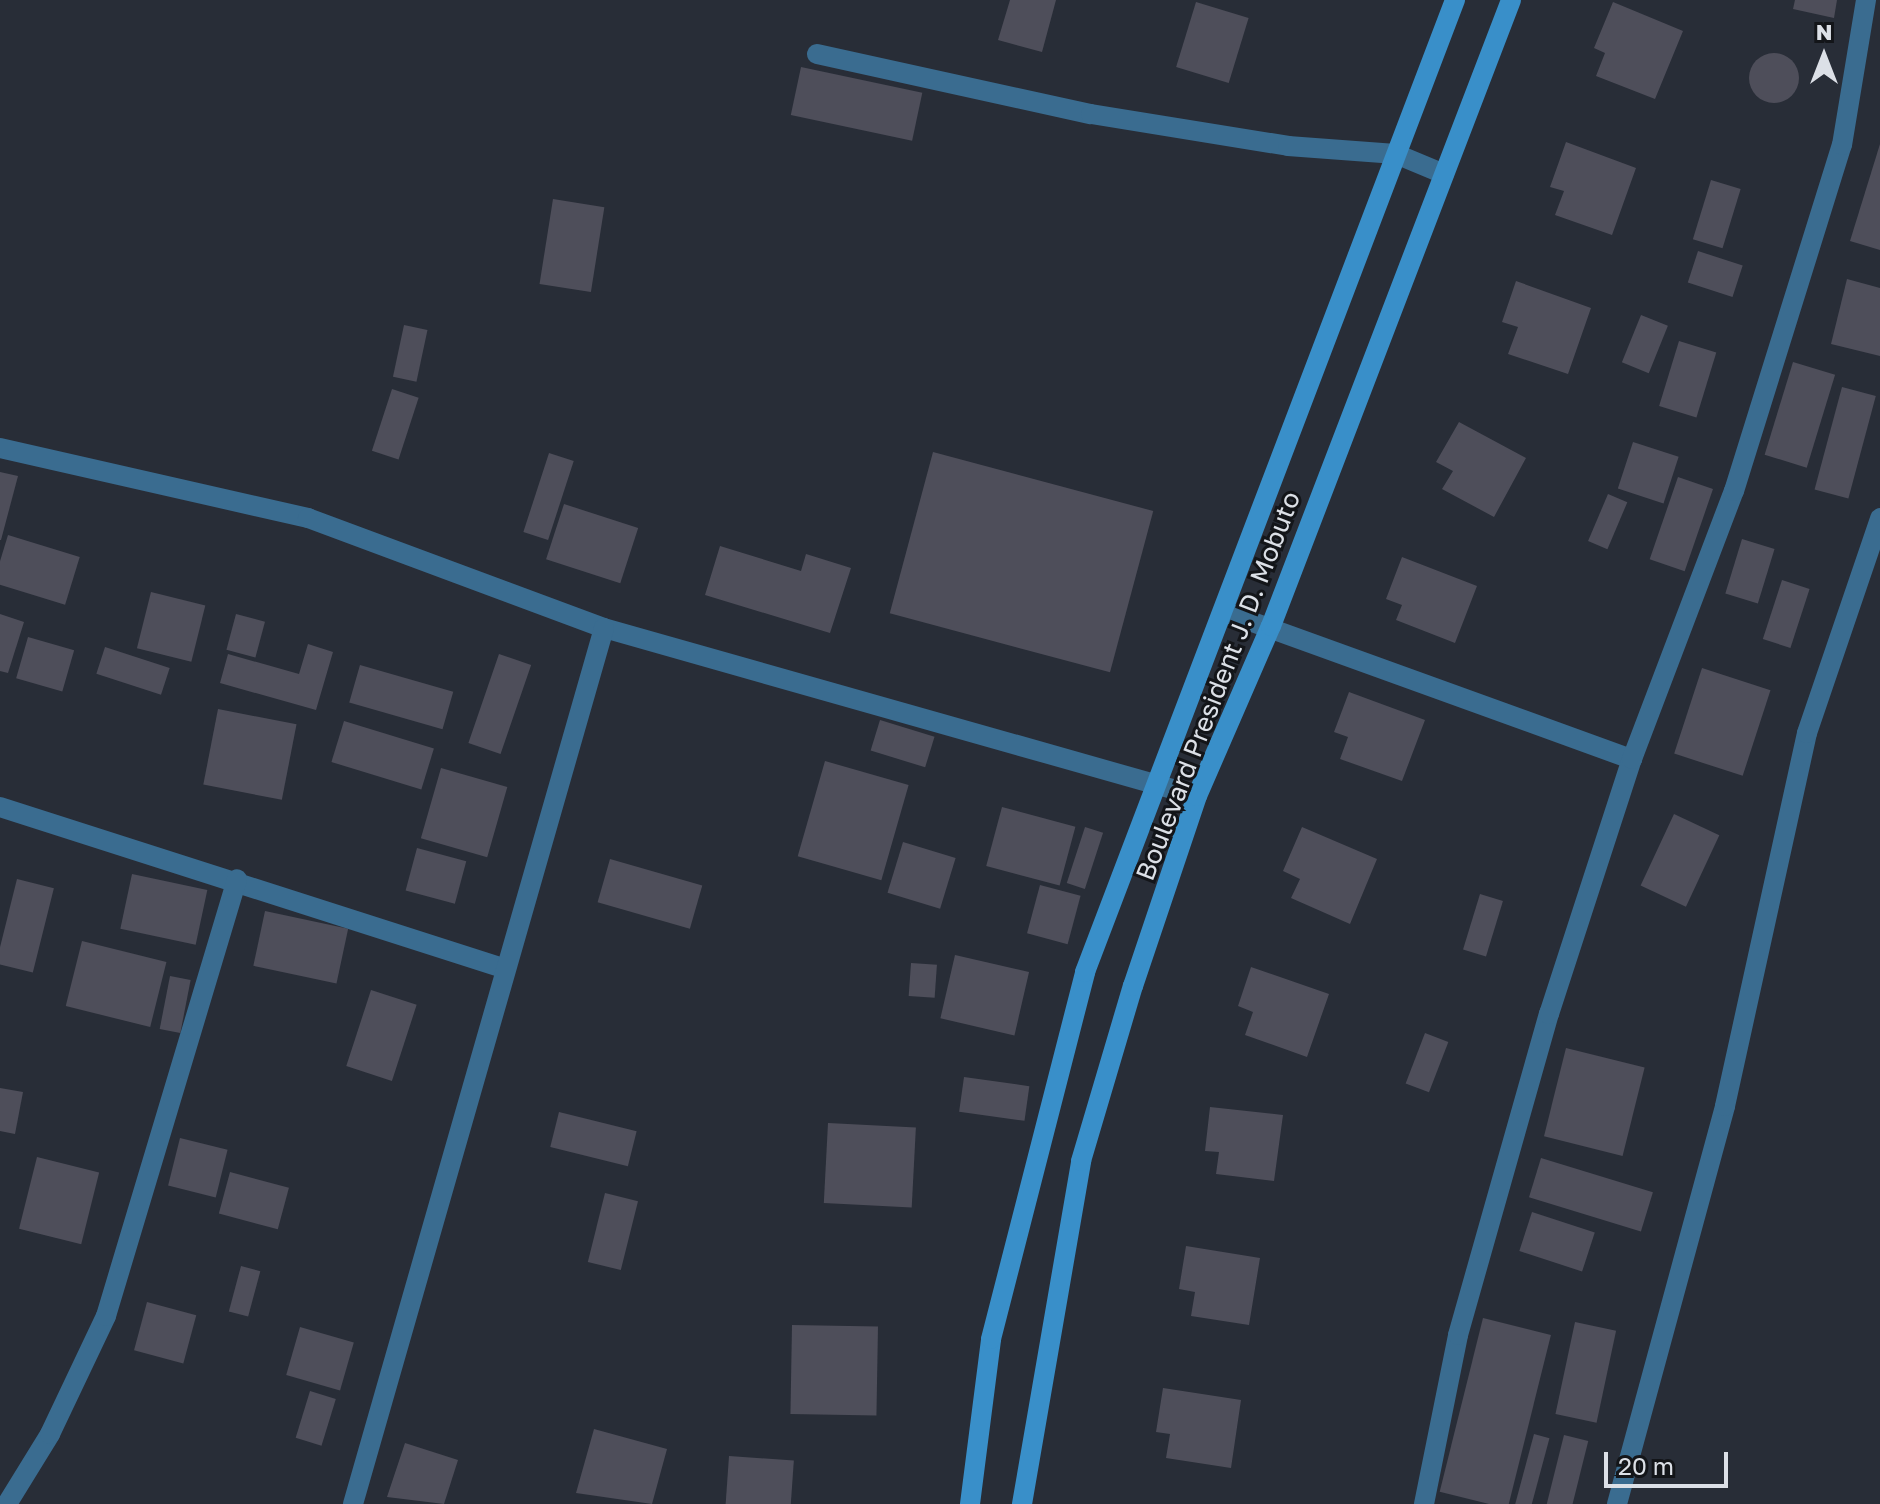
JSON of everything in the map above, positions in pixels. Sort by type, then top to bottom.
[{"type":"street","name":"Boulevard President J. D. Mobuto","points":[[970,1504],[991,1339],[1033,1155],[1085,972],[1155,781],[1225,612],[1455,0]]},
{"type":"street","name":"Boulevard President J. D. Mobuto","points":[[1022,1504],[1081,1161],[1197,796],[1271,626],[1511,0]]},
{"type":"street","points":[[1424,1504],[1462,1320],[1549,1014],[1632,759],[1734,491],[1837,160],[1866,0]]},
{"type":"street","points":[[817,54],[1091,114],[1288,146],[1396,154],[1444,174]]},
{"type":"street","points":[[0,448],[308,518],[604,628],[1155,781],[1197,796]]},
{"type":"street","points":[[1617,1504],[1725,1106],[1807,733],[1880,518]]},
{"type":"street","points":[[1225,612],[1271,626],[1484,711],[1632,759]]},
{"type":"street","points":[[353,1504],[503,968],[604,628]]},
{"type":"street","points":[[0,807],[237,879],[503,968]]},
{"type":"street","points":[[7,1504],[50,1434],[106,1316],[237,879]]},
{"type":"building","points":[[1010,0],[1056,0],[1042,52],[998,40]]},
{"type":"building","points":[[1795,0],[1837,0],[1834,18],[1793,9]]},
{"type":"building","points":[[1196,2],[1249,18],[1229,83],[1176,67]]},
{"type":"building","points":[[1613,2],[1683,31],[1655,99],[1596,76],[1605,53],[1594,48]]},
{"type":"building","points":[[1774,53],[1792,60],[1799,78],[1792,96],[1774,103],[1756,96],[1749,78],[1756,60]]},
{"type":"building","points":[[801,67],[922,93],[912,141],[791,115]]},
{"type":"building","points":[[1566,142],[1636,168],[1612,235],[1555,215],[1564,191],[1550,187]]},
{"type":"building","points":[[1880,144],[1880,250],[1850,241]]},
{"type":"building","points":[[1711,180],[1741,189],[1723,248],[1693,239]]},
{"type":"building","points":[[553,199],[604,207],[591,292],[540,284]]},
{"type":"building","points":[[1698,251],[1743,266],[1733,297],[1688,282]]},
{"type":"building","points":[[1847,279],[1880,288],[1880,356],[1831,344]]},
{"type":"building","points":[[1516,281],[1591,308],[1568,374],[1508,354],[1518,327],[1502,322]]},
{"type":"building","points":[[1641,315],[1668,326],[1649,373],[1622,362]]},
{"type":"building","points":[[404,325],[427,330],[416,382],[393,377]]},
{"type":"building","points":[[1679,341],[1716,352],[1696,417],[1659,406]]},
{"type":"building","points":[[1793,362],[1835,375],[1807,468],[1765,455]]},
{"type":"building","points":[[1842,387],[1876,396],[1848,498],[1815,489]]},
{"type":"building","points":[[392,389],[419,398],[399,459],[372,451]]},
{"type":"building","points":[[1459,422],[1526,458],[1494,517],[1442,489],[1453,471],[1436,462]]},
{"type":"building","points":[[1633,442],[1679,457],[1664,503],[1618,489]]},
{"type":"building","points":[[933,452],[1153,511],[1110,672],[890,613]]},
{"type":"building","points":[[549,453],[574,461],[548,540],[523,532]]},
{"type":"building","points":[[0,472],[18,476],[1,540],[0,540]]},
{"type":"building","points":[[1678,477],[1713,489],[1685,571],[1650,559]]},
{"type":"building","points":[[1608,494],[1627,502],[1607,549],[1588,541]]},
{"type":"building","points":[[564,504],[638,528],[620,583],[546,559]]},
{"type":"building","points":[[8,535],[80,557],[65,605],[0,585],[0,561]]},
{"type":"building","points":[[1742,539],[1775,549],[1758,603],[1725,594]]},
{"type":"building","points":[[720,546],[801,571],[806,554],[851,568],[830,633],[705,595]]},
{"type":"building","points":[[1402,557],[1477,586],[1455,643],[1396,620],[1402,605],[1386,599]]},
{"type":"building","points":[[1782,580],[1810,589],[1790,648],[1763,639]]},
{"type":"building","points":[[151,592],[205,606],[191,662],[137,648]]},
{"type":"building","points":[[0,614],[24,622],[8,673],[0,671]]},
{"type":"building","points":[[236,614],[265,622],[255,658],[226,650]]},
{"type":"building","points":[[28,637],[74,650],[62,692],[16,678]]},
{"type":"building","points":[[308,644],[333,652],[316,710],[220,683],[228,654],[299,674]]},
{"type":"building","points":[[105,647],[170,668],[161,695],[96,674]]},
{"type":"building","points":[[499,654],[531,665],[501,754],[468,743]]},
{"type":"building","points":[[360,665],[453,692],[442,729],[349,702]]},
{"type":"building","points":[[1702,668],[1770,690],[1743,776],[1674,754]]},
{"type":"building","points":[[1349,692],[1425,720],[1402,781],[1340,759],[1348,737],[1334,732]]},
{"type":"building","points":[[218,709],[297,724],[282,800],[203,785]]},
{"type":"building","points":[[880,720],[935,737],[925,767],[871,751]]},
{"type":"building","points":[[344,721],[434,748],[421,790],[331,762]]},
{"type":"building","points":[[825,761],[909,785],[881,880],[798,856]]},
{"type":"building","points":[[441,768],[507,787],[487,857],[421,838]]},
{"type":"building","points":[[1002,807],[1075,827],[1060,886],[986,866]]},
{"type":"building","points":[[1674,814],[1719,835],[1686,907],[1641,886]]},
{"type":"building","points":[[1085,827],[1103,833],[1085,889],[1067,883]]},
{"type":"building","points":[[1302,827],[1377,859],[1350,924],[1291,898],[1300,879],[1283,871]]},
{"type":"building","points":[[903,842],[956,858],[940,909],[888,893]]},
{"type":"building","points":[[417,848],[466,861],[455,904],[406,891]]},
{"type":"building","points":[[610,859],[702,885],[690,929],[598,902]]},
{"type":"building","points":[[132,874],[207,890],[196,945],[120,929]]},
{"type":"building","points":[[17,879],[54,888],[33,973],[0,964],[0,947]]},
{"type":"building","points":[[1040,885],[1081,896],[1068,944],[1027,933]]},
{"type":"building","points":[[1480,894],[1503,901],[1486,956],[1463,949]]},
{"type":"building","points":[[265,911],[348,929],[336,983],[253,966]]},
{"type":"building","points":[[82,941],[166,962],[150,1027],[66,1006]]},
{"type":"building","points":[[955,955],[1029,972],[1014,1035],[940,1018]]},
{"type":"building","points":[[911,963],[937,965],[935,998],[909,996]]},
{"type":"building","points":[[1251,967],[1329,994],[1307,1057],[1245,1035],[1253,1012],[1238,1006]]},
{"type":"building","points":[[170,976],[191,980],[180,1033],[160,1029]]},
{"type":"building","points":[[371,990],[417,1005],[392,1081],[346,1066]]},
{"type":"building","points":[[1425,1033],[1448,1042],[1429,1092],[1406,1083]]},
{"type":"building","points":[[1566,1048],[1645,1068],[1623,1156],[1544,1136]]},
{"type":"building","points":[[964,1077],[1029,1086],[1024,1121],[959,1112]]},
{"type":"building","points":[[0,1088],[23,1092],[15,1134],[0,1131]]},
{"type":"building","points":[[1210,1107],[1283,1115],[1274,1181],[1216,1174],[1219,1152],[1205,1151]]},
{"type":"building","points":[[559,1112],[637,1131],[628,1166],[550,1147]]},
{"type":"building","points":[[828,1123],[916,1128],[912,1207],[824,1203]]},
{"type":"building","points":[[180,1138],[228,1150],[216,1197],[168,1186]]},
{"type":"building","points":[[37,1157],[99,1172],[81,1244],[19,1229]]},
{"type":"building","points":[[1541,1158],[1653,1192],[1641,1231],[1529,1197]]},
{"type":"building","points":[[230,1172],[289,1188],[278,1229],[219,1214]]},
{"type":"building","points":[[605,1193],[638,1201],[621,1270],[588,1262]]},
{"type":"building","points":[[1532,1212],[1595,1232],[1582,1271],[1519,1251]]},
{"type":"building","points":[[1186,1246],[1260,1258],[1249,1325],[1191,1316],[1195,1292],[1179,1289]]},
{"type":"building","points":[[241,1266],[260,1271],[248,1317],[229,1311]]},
{"type":"building","points":[[147,1302],[196,1315],[183,1363],[134,1350]]},
{"type":"building","points":[[1483,1318],[1551,1335],[1509,1504],[1489,1504],[1440,1492]]},
{"type":"building","points":[[1575,1322],[1616,1331],[1597,1423],[1555,1414]]},
{"type":"building","points":[[792,1325],[878,1327],[876,1415],[790,1414]]},
{"type":"building","points":[[300,1327],[354,1342],[340,1390],[286,1375]]},
{"type":"building","points":[[1163,1388],[1241,1400],[1231,1468],[1166,1458],[1170,1434],[1156,1432]]},
{"type":"building","points":[[310,1391],[336,1399],[321,1446],[296,1438]]},
{"type":"building","points":[[594,1429],[667,1449],[652,1504],[576,1493]]},
{"type":"building","points":[[1534,1434],[1549,1438],[1532,1504],[1515,1504]]},
{"type":"building","points":[[1564,1435],[1588,1441],[1573,1504],[1547,1504]]},
{"type":"building","points":[[405,1443],[458,1460],[444,1504],[387,1497]]},
{"type":"building","points":[[729,1456],[794,1461],[791,1504],[726,1504]]}]
